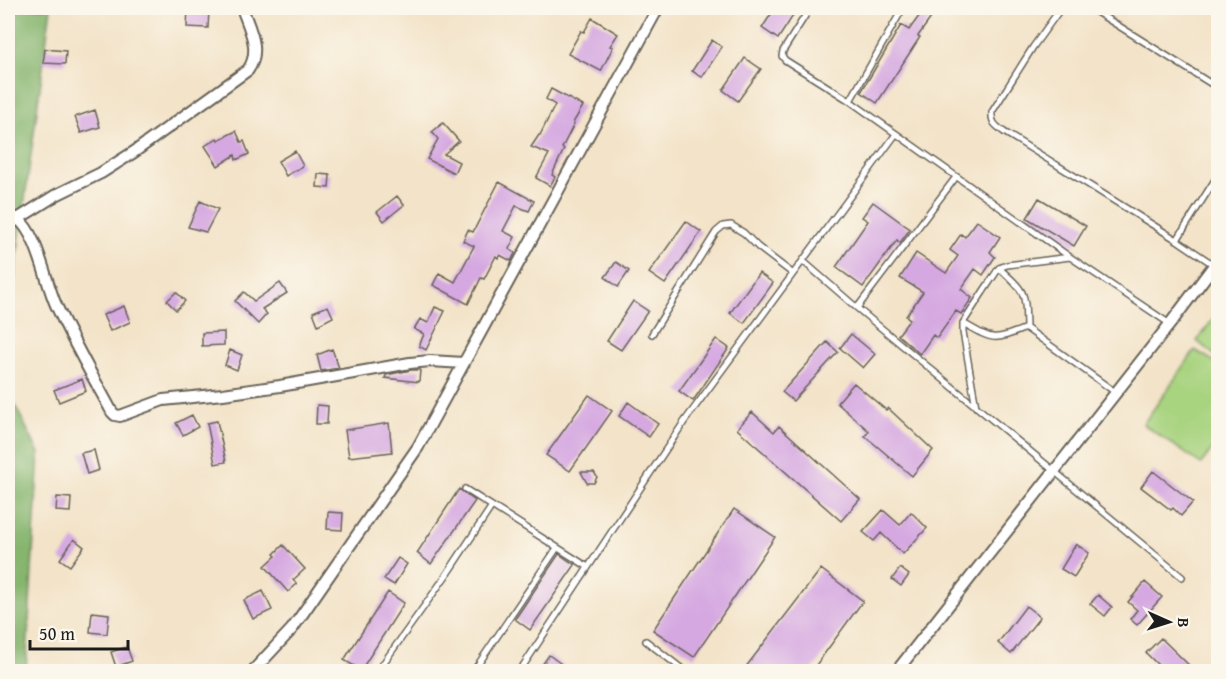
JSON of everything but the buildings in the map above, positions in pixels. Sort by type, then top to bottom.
[{"type":"street","points":[[8,225],[56,195],[101,173],[248,70],[254,59],[255,49],[242,8]]},
{"type":"street","points":[[252,672],[292,629],[418,447],[658,8]]},
{"type":"street","points":[[17,218],[26,225],[56,304],[115,415],[120,416],[163,400],[280,386],[410,363],[438,361],[464,363]]},
{"type":"street","points":[[896,672],[1170,324],[1216,262]]},
{"type":"lane","points":[[810,8],[783,51],[782,56],[785,60],[850,101],[1070,257],[1170,324]]},
{"type":"lane","points":[[850,101],[903,8]]},
{"type":"lane","points":[[1061,8],[992,112],[991,119],[994,124],[1177,240],[1216,262]]},
{"type":"lane","points":[[1090,8],[1218,88]]},
{"type":"lane","points":[[519,672],[684,422],[896,134]]},
{"type":"lane","points":[[1177,240],[1218,175]]},
{"type":"lane","points":[[857,308],[956,177]]},
{"type":"lane","points":[[652,334],[716,232],[723,226],[731,225],[744,233],[792,273]]},
{"type":"lane","points":[[976,407],[963,323],[999,268],[1070,257]]},
{"type":"lane","points":[[803,261],[1182,577]]},
{"type":"lane","points":[[999,268],[1019,286],[1025,296],[1026,328]]},
{"type":"lane","points":[[963,323],[993,338],[1003,337],[1026,328]]},
{"type":"lane","points":[[1026,328],[1115,392]]},
{"type":"lane","points":[[465,489],[588,567]]},
{"type":"lane","points":[[377,672],[492,506]]},
{"type":"lane","points":[[473,672],[557,548]]},
{"type":"lane","points":[[646,641],[686,672]]},
{"type":"green space","points":[[8,8],[51,8],[8,324]]},
{"type":"green space","points":[[1218,312],[1218,358],[1197,341]]},
{"type":"green space","points":[[1195,350],[1218,364],[1218,441],[1201,464],[1143,424]]},
{"type":"green space","points":[[8,391],[39,453],[26,671],[8,671]]}]
